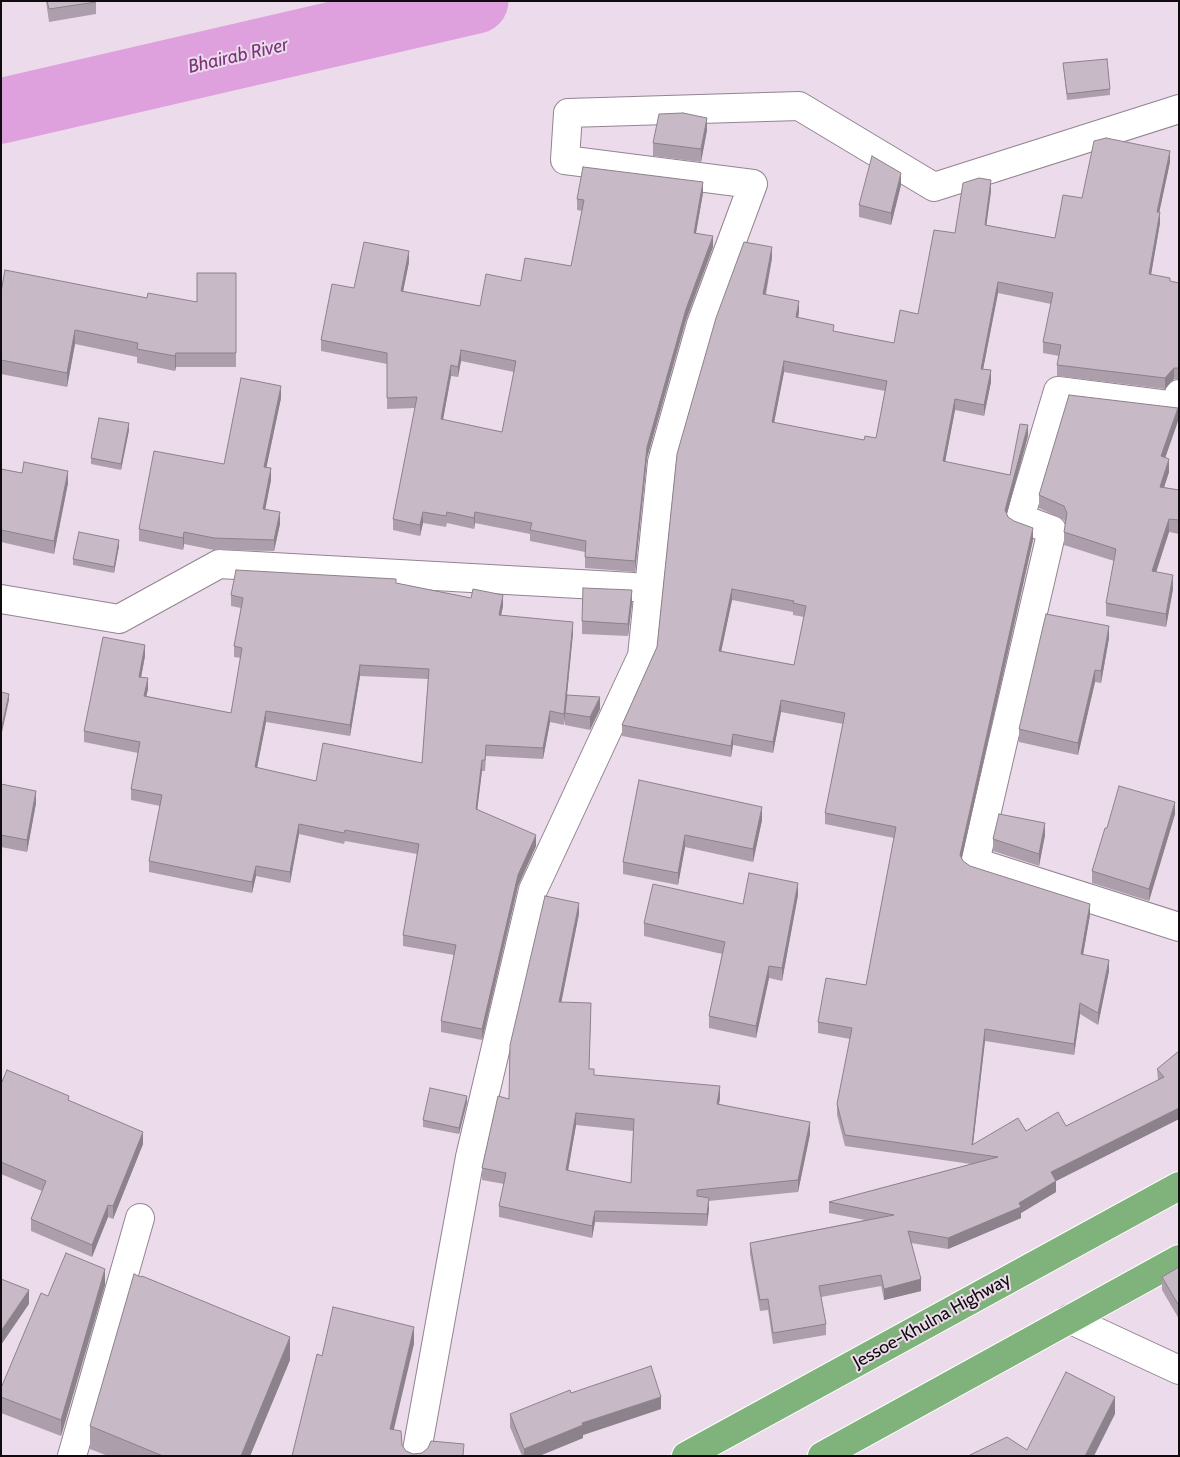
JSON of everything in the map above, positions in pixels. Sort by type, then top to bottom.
[{"type":"highway","name":"Jessoe-Khulna Highway","points":[[686,1456],[1179,1186]]},
{"type":"highway","points":[[822,1456],[1179,1259]]},
{"type":"street","points":[[416,1456],[470,1157],[533,890],[642,656],[662,462],[701,324],[752,184],[565,160],[568,113],[799,106],[934,187],[1179,109]]},
{"type":"street","points":[[1178,402],[1058,391],[1020,518],[1052,530],[975,862],[1179,928]]},
{"type":"street","points":[[1,599],[119,619],[220,564],[632,587]]},
{"type":"street","points":[[72,1456],[140,1218]]},
{"type":"street","points":[[1069,1319],[1179,1370]]},
{"type":"building","points":[[47,1],[96,1],[96,2],[49,9]]},
{"type":"building","points":[[1107,59],[1110,89],[1067,94],[1063,63]]},
{"type":"building","points":[[683,113],[707,118],[701,149],[653,143],[659,114]]},
{"type":"building","points":[[1106,138],[1170,151],[1157,212],[1160,212],[1149,274],[1170,278],[1170,281],[1179,283],[1179,368],[1174,368],[1165,378],[1057,365],[1061,345],[1043,342],[1053,293],[998,282],[981,369],[991,370],[984,405],[955,399],[943,461],[1010,475],[1020,424],[1028,425],[1005,510],[1008,517],[1014,521],[1033,528],[960,855],[963,861],[970,866],[1090,904],[1081,954],[1109,960],[1098,1013],[1080,1003],[1074,1044],[985,1029],[972,1145],[1018,1118],[1026,1131],[1058,1112],[1066,1126],[1164,1077],[1157,1069],[1179,1051],[1179,1108],[1051,1172],[1056,1181],[1019,1203],[1021,1207],[948,1238],[908,1231],[921,1279],[884,1289],[881,1275],[819,1286],[826,1324],[773,1333],[768,1299],[760,1300],[750,1243],[894,1215],[829,1202],[998,1157],[845,1135],[837,1104],[852,1028],[818,1022],[826,978],[866,985],[896,827],[825,813],[845,713],[781,700],[773,742],[733,734],[731,746],[622,725],[657,647],[677,454],[716,318],[744,242],[772,247],[763,294],[799,301],[796,317],[834,325],[833,331],[894,343],[900,310],[918,314],[934,230],[955,233],[963,183],[979,178],[991,180],[985,225],[1055,238],[1063,195],[1082,198],[1094,141]],"holes":[[[784,361],[887,381],[876,438],[865,436],[864,440],[772,422]],[[732,589],[794,601],[793,603],[806,606],[794,665],[719,651]]]},
{"type":"building","points":[[872,156],[901,173],[891,213],[859,205]]},
{"type":"building","points":[[583,167],[703,182],[694,233],[713,236],[686,309],[647,447],[635,561],[585,557],[586,541],[530,530],[532,523],[475,512],[474,518],[447,512],[446,516],[423,512],[420,525],[393,519],[417,397],[387,398],[387,353],[321,340],[332,284],[354,288],[364,242],[409,251],[401,291],[480,306],[486,274],[521,281],[525,258],[571,266],[584,200],[577,199]],"holes":[[[461,350],[516,361],[502,432],[441,419],[451,365],[458,367]]]},
{"type":"building","points":[[5,270],[147,298],[148,293],[197,302],[197,273],[236,273],[236,353],[176,353],[175,356],[137,349],[138,343],[75,330],[67,373],[1,360],[1,292]]},
{"type":"building","points":[[241,378],[281,386],[264,467],[271,468],[263,509],[280,512],[274,540],[214,538],[184,532],[183,538],[139,529],[154,451],[224,464]]},
{"type":"building","points":[[1069,395],[1178,408],[1161,456],[1169,459],[1160,487],[1179,490],[1179,520],[1169,519],[1152,571],[1173,575],[1166,614],[1106,603],[1116,549],[1064,532],[1067,513],[1064,506],[1039,495]]},
{"type":"building","points":[[99,418],[129,423],[121,464],[91,458]]},
{"type":"building","points":[[24,462],[68,471],[54,541],[1,530],[1,469],[22,473]]},
{"type":"building","points":[[79,532],[119,540],[114,567],[73,559]]},
{"type":"building","points":[[236,570],[396,579],[396,583],[471,598],[473,589],[503,595],[499,615],[573,622],[564,714],[550,711],[543,748],[486,745],[485,760],[482,760],[476,809],[536,835],[518,875],[482,1029],[441,1021],[456,945],[403,935],[419,844],[345,830],[344,833],[299,824],[290,872],[256,866],[252,882],[149,861],[162,795],[131,789],[140,742],[84,731],[103,637],[145,645],[139,677],[148,678],[144,696],[231,713],[242,648],[234,646],[243,598],[231,595]],"holes":[[[360,665],[429,669],[422,763],[323,743],[316,781],[255,767],[266,711],[350,725]]]},
{"type":"building","points":[[583,588],[632,590],[628,624],[582,621]]},
{"type":"building","points":[[1046,614],[1109,626],[1101,671],[1095,670],[1078,743],[1019,729]]},
{"type":"building","points":[[1,692],[9,694],[2,726],[1,726]]},
{"type":"building","points":[[567,695],[600,697],[590,717],[565,713]]},
{"type":"building","points":[[639,780],[762,807],[753,849],[685,835],[678,873],[623,862]]},
{"type":"building","points":[[1,784],[36,791],[27,840],[1,835]]},
{"type":"building","points":[[1119,786],[1175,802],[1149,889],[1092,871]]},
{"type":"building","points":[[999,814],[1045,823],[1039,854],[993,839]]},
{"type":"building","points":[[749,873],[798,883],[782,968],[769,966],[756,1026],[709,1016],[725,942],[644,923],[653,884],[743,904]]},
{"type":"building","points":[[545,896],[579,903],[559,1002],[591,1003],[589,1069],[594,1069],[594,1075],[720,1086],[717,1104],[810,1122],[798,1180],[697,1190],[697,1196],[709,1198],[707,1214],[595,1211],[592,1226],[499,1206],[506,1173],[482,1168],[498,1096],[509,1099],[510,1045]],"holes":[[[576,1113],[634,1119],[631,1183],[566,1170]]]},
{"type":"building","points":[[7,1070],[69,1096],[68,1100],[143,1132],[113,1206],[108,1205],[92,1245],[31,1219],[46,1181],[1,1162],[1,1084]]},
{"type":"building","points":[[430,1088],[467,1096],[459,1128],[423,1120]]},
{"type":"building","points":[[66,1253],[105,1269],[61,1420],[1,1397],[1,1388],[41,1293],[48,1296]]},
{"type":"building","points":[[1179,1267],[1179,1306],[1162,1277]]},
{"type":"building","points":[[134,1274],[290,1337],[241,1456],[163,1456],[90,1426]]},
{"type":"building","points":[[1,1279],[29,1290],[1,1331]]},
{"type":"building","points":[[333,1307],[414,1327],[390,1429],[401,1431],[402,1445],[406,1451],[413,1454],[422,1453],[428,1448],[431,1441],[464,1444],[463,1456],[292,1456],[317,1354],[322,1356]]},
{"type":"building","points":[[651,1366],[661,1397],[582,1423],[583,1425],[524,1449],[510,1414],[570,1390],[571,1393]]},
{"type":"building","points":[[1066,1372],[1115,1397],[1085,1456],[968,1456],[1007,1437],[1027,1450]]},
{"type":"waterway","name":"Bhairab River","points":[[1,111],[476,1]]}]
